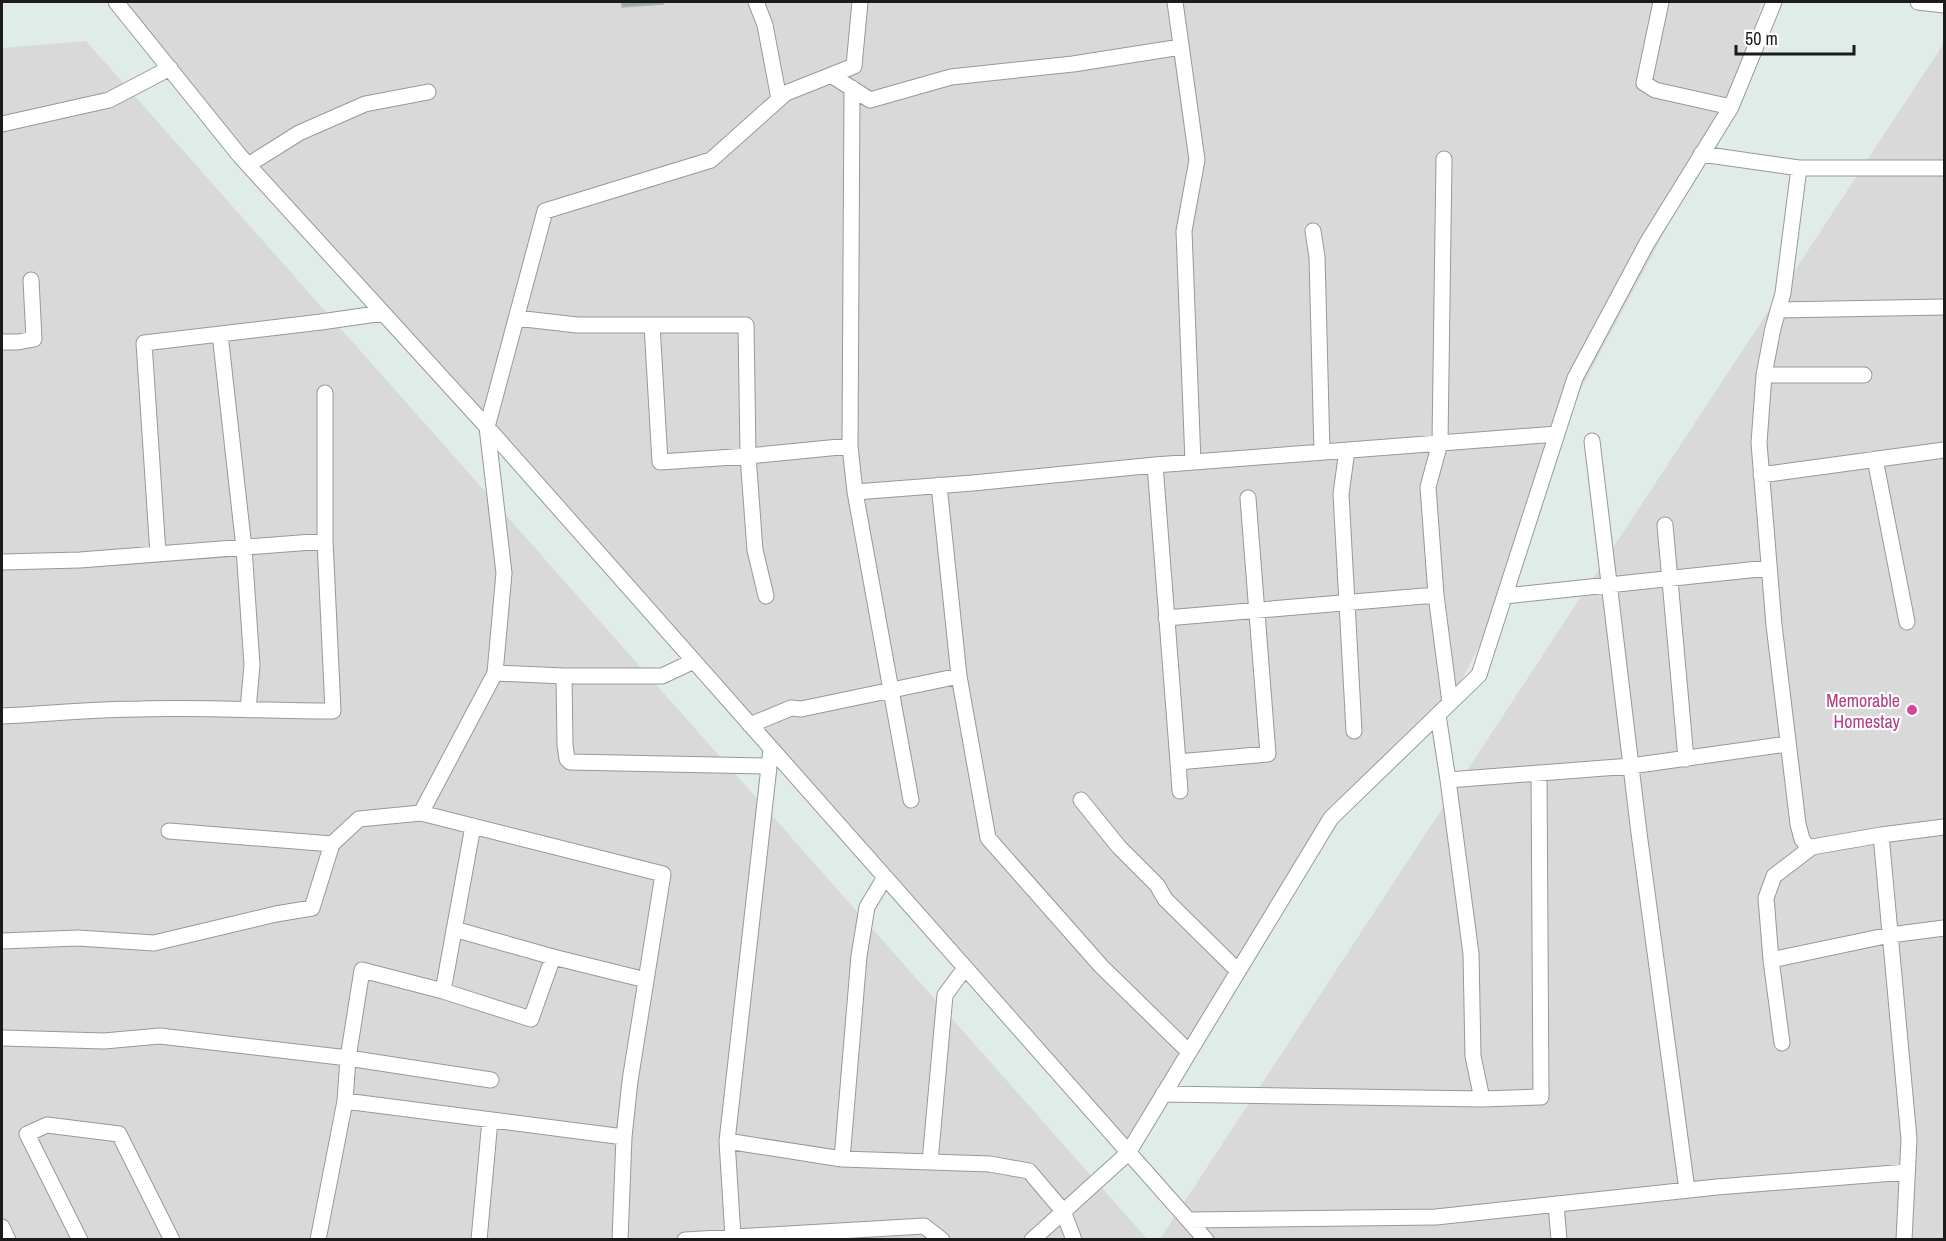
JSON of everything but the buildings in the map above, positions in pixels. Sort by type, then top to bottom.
[{"type":"street","points":[[116,2],[248,165],[487,427],[1206,1239]]},
{"type":"street","points":[[756,2],[765,25],[779,99]]},
{"type":"street","points":[[421,813],[495,673],[504,573],[487,427],[545,211],[711,160],[786,93],[854,66],[860,2]]},
{"type":"street","points":[[1175,2],[1197,160],[1184,231],[1193,462]]},
{"type":"street","points":[[1661,2],[1644,83],[1655,90],[1731,107]]},
{"type":"street","points":[[1032,1239],[1128,1153],[1331,818],[1479,675],[1575,378],[1647,243],[1731,107],[1774,2]]},
{"type":"street","points":[[1918,2],[1944,5]]},
{"type":"street","points":[[831,75],[870,100],[951,77],[1073,64],[1181,47]]},
{"type":"street","points":[[2,124],[109,100],[170,68]]},
{"type":"street","points":[[852,88],[850,446],[855,492],[911,800]]},
{"type":"street","points":[[248,165],[299,133],[365,104],[428,92]]},
{"type":"street","points":[[1701,154],[1799,168],[1944,168]]},
{"type":"street","points":[[1444,159],[1440,443],[1428,487],[1436,595],[1450,703]]},
{"type":"street","points":[[1799,168],[1783,292],[1764,375],[1760,422],[1761,475],[1768,568],[1787,744],[1798,824],[1802,839],[1806,845],[1812,847]]},
{"type":"street","points":[[1312,231],[1317,257],[1322,452]]},
{"type":"street","points":[[2,342],[34,339],[31,280]]},
{"type":"street","points":[[1778,310],[1944,307]]},
{"type":"street","points":[[158,554],[144,343],[383,313]]},
{"type":"street","points":[[516,318],[577,325],[746,325],[748,456],[755,550],[766,596]]},
{"type":"street","points":[[652,325],[660,462],[850,446]]},
{"type":"street","points":[[220,334],[244,548],[252,665],[248,710]]},
{"type":"street","points":[[1764,375],[1864,375]]},
{"type":"street","points":[[2,716],[138,708],[333,711],[326,541],[325,393]]},
{"type":"street","points":[[855,492],[1155,465],[1557,434]]},
{"type":"street","points":[[1592,441],[1631,766],[1687,1190]]},
{"type":"street","points":[[1347,450],[1341,494],[1354,731]]},
{"type":"street","points":[[1761,475],[1944,450]]},
{"type":"street","points":[[1875,459],[1907,622]]},
{"type":"street","points":[[1155,465],[1180,791]]},
{"type":"street","points":[[939,485],[959,676],[988,838],[1101,966],[1189,1052]]},
{"type":"street","points":[[1178,762],[1268,754],[1248,498]]},
{"type":"street","points":[[1665,525],[1686,759]]},
{"type":"street","points":[[2,562],[80,560],[326,541]]},
{"type":"street","points":[[1505,596],[1768,568]]},
{"type":"street","points":[[1166,618],[1436,595]]},
{"type":"street","points":[[495,673],[662,676],[693,661]]},
{"type":"street","points":[[564,676],[565,746],[567,759],[570,762],[769,766]]},
{"type":"street","points":[[750,725],[791,708],[801,709],[959,676]]},
{"type":"street","points":[[1438,715],[1471,954],[1473,1056],[1482,1099]]},
{"type":"street","points":[[1448,780],[1631,766],[1787,744]]},
{"type":"street","points":[[733,1237],[727,1141],[771,749]]},
{"type":"street","points":[[1163,1094],[1482,1099],[1540,1097],[1539,773]]},
{"type":"street","points":[[1081,800],[1119,847],[1157,885],[1165,899],[1238,971]]},
{"type":"street","points":[[2,941],[78,938],[154,943],[208,929],[312,908],[332,844],[360,819],[421,813],[663,874],[630,1081],[624,1137],[620,1239]]},
{"type":"street","points":[[443,991],[473,826]]},
{"type":"street","points":[[1782,1043],[1771,960],[1766,898],[1774,876],[1812,847],[1944,827]]},
{"type":"street","points":[[169,831],[332,844]]},
{"type":"street","points":[[1881,835],[1909,1139],[1904,1239]]},
{"type":"street","points":[[842,1159],[859,956],[867,907],[885,877]]},
{"type":"street","points":[[1771,960],[1890,935],[1944,928]]},
{"type":"street","points":[[454,930],[646,980]]},
{"type":"street","points":[[318,1239],[345,1101],[348,1058],[362,970],[443,991],[531,1020],[553,957]]},
{"type":"street","points":[[930,1162],[945,995],[965,968]]},
{"type":"street","points":[[2,1038],[104,1041],[160,1036],[348,1058],[491,1080]]},
{"type":"street","points":[[345,1101],[624,1137]]},
{"type":"street","points":[[479,1239],[490,1120]]},
{"type":"street","points":[[80,1239],[27,1134],[47,1125],[119,1134],[172,1239]]},
{"type":"street","points":[[727,1141],[842,1159],[990,1164],[1029,1172],[1063,1211],[1074,1239]]},
{"type":"street","points":[[1188,1220],[1436,1218],[1687,1190],[1907,1172]]},
{"type":"street","points":[[1556,1204],[1559,1239]]},
{"type":"street","points":[[685,1239],[924,1226],[942,1239]]},
{"type":"street","points":[[2,1227],[8,1239]]},
{"type":"shaded area","points":[[117,2],[1762,2],[1731,107],[1557,434],[1505,596],[1450,703],[1331,818],[1128,1153],[487,427]]},
{"type":"shaded area","points":[[86,41],[1147,1239],[2,1240],[2,48]]},
{"type":"shaded area","points":[[1944,43],[1944,1239],[1160,1239]]},
{"type":"place","name":"Memorable Homestay","points":[[1912,710]]}]
